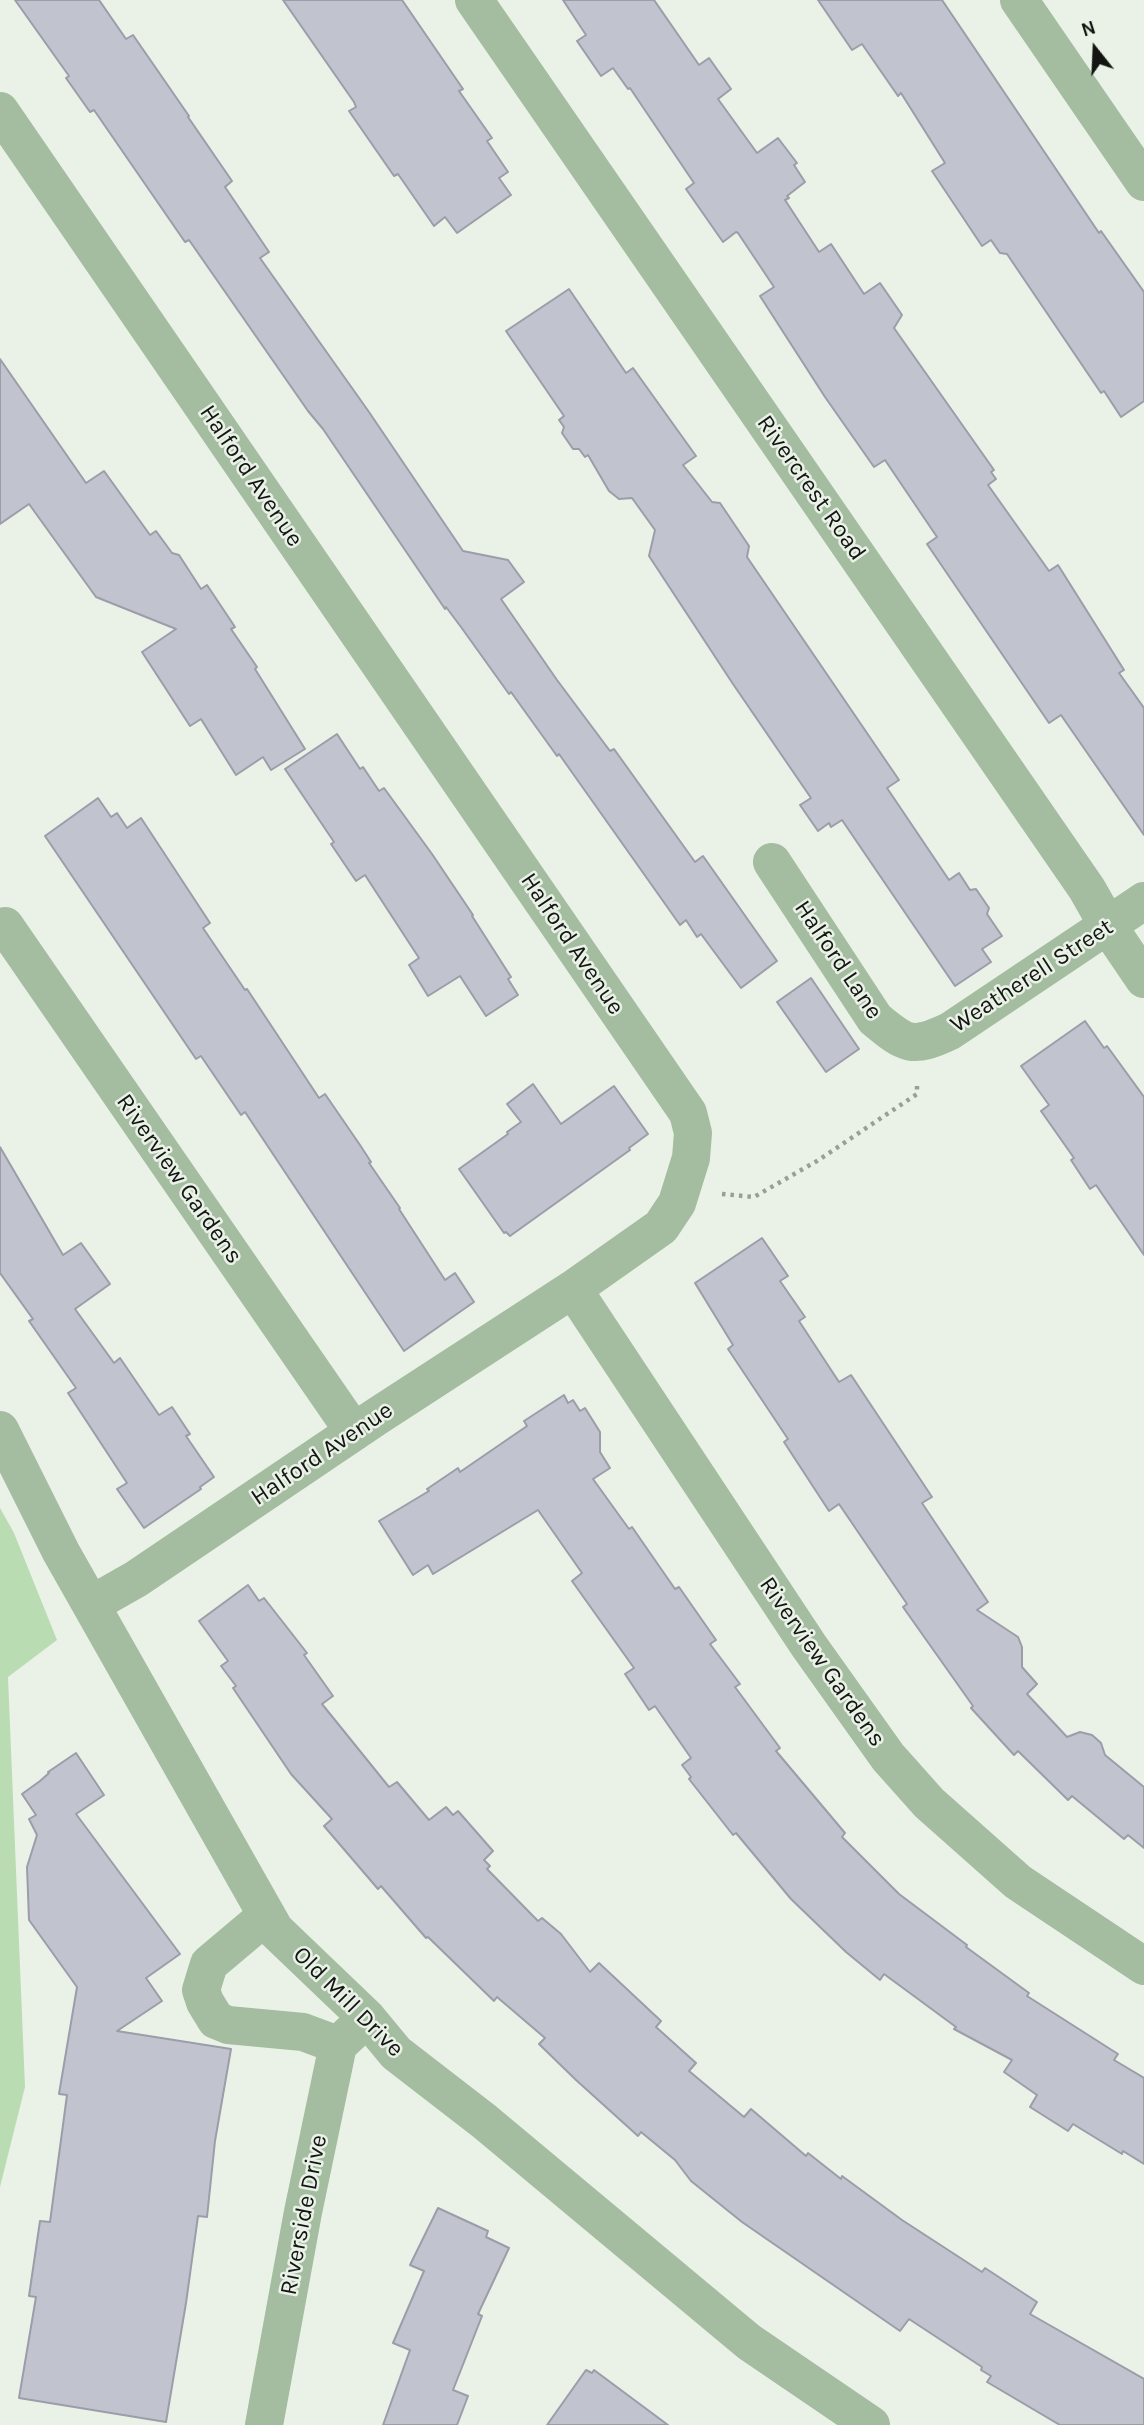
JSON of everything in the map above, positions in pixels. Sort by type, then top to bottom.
[{"type":"street","name":"Rivercrest Road","points":[[474,0],[1087,889],[1144,979]]},
{"type":"street","points":[[1019,0],[1144,182]]},
{"type":"street","name":"Halford Avenue","points":[[0,111],[688,1113],[693,1133],[691,1158],[677,1203],[662,1227],[136,1579],[92,1604]]},
{"type":"street","name":"Halford Lane","points":[[772,862],[875,1019],[898,1037],[916,1044]]},
{"type":"street","name":"Weatherell Street","points":[[916,1044],[950,1031],[1144,901]]},
{"type":"street","name":"Riverview Gardens","points":[[5,926],[354,1432]]},
{"type":"street","name":"Riverview Gardens","points":[[573,1289],[809,1646],[888,1757],[929,1803],[1017,1882],[1144,1966]]},
{"type":"street","name":"Old Mill Drive","points":[[0,1430],[61,1552],[275,1930],[367,2018],[396,2053],[484,2122],[749,2342],[871,2425]]},
{"type":"street","points":[[266,1916],[209,1964],[201,1990],[216,2020],[228,2025],[303,2032],[338,2045],[367,2018]]},
{"type":"street","name":"Riverside Drive","points":[[264,2425],[303,2212],[338,2045]]},
{"type":"path","points":[[719,1193],[754,1197],[817,1161],[917,1094]]},
{"type":"green space","points":[[0,1508],[14,1533],[57,1640],[8,1677],[25,2087],[0,2187]]},
{"type":"building","points":[[15,0],[99,0],[126,39],[133,35],[232,181],[225,187],[269,252],[260,258],[463,551],[508,560],[524,582],[501,599],[610,751],[614,749],[695,862],[703,856],[777,961],[741,988],[701,934],[697,937],[686,920],[680,925],[559,754],[557,756],[446,607],[445,609],[323,429],[189,240],[185,242],[94,110],[90,112],[66,78],[69,76]]},
{"type":"building","points":[[283,0],[402,0],[463,89],[459,91],[492,138],[487,141],[508,172],[499,178],[511,195],[457,233],[445,217],[434,226],[398,174],[394,176],[349,111],[356,107],[354,102]]},
{"type":"building","points":[[563,0],[654,0],[699,65],[709,58],[731,89],[718,99],[757,153],[778,138],[797,163],[794,165],[805,182],[785,200],[819,252],[831,244],[864,294],[880,283],[902,315],[894,328],[994,470],[991,472],[996,479],[988,485],[1049,571],[1058,565],[1124,670],[1119,673],[1144,708],[1144,835],[1061,715],[1049,723],[927,544],[937,537],[885,460],[874,467],[760,296],[774,287],[738,233],[723,242],[686,189],[694,183],[630,88],[628,89],[613,68],[601,76],[577,41],[586,35]]},
{"type":"building","points":[[818,0],[942,0],[1099,233],[1101,231],[1144,292],[1144,401],[1121,417],[1104,391],[1101,393],[1007,254],[1000,253],[991,240],[982,246],[932,171],[945,163],[901,93],[898,96],[862,44],[852,50]]},
{"type":"building","points":[[569,289],[626,373],[633,368],[696,456],[683,465],[712,502],[720,503],[749,546],[747,557],[899,780],[887,788],[949,880],[959,873],[970,890],[976,889],[989,908],[987,914],[1002,936],[982,949],[991,962],[955,986],[842,820],[831,827],[829,823],[818,831],[800,805],[811,798],[649,556],[655,530],[632,498],[619,499],[609,491],[588,455],[585,457],[579,449],[573,449],[562,433],[564,427],[559,420],[564,416],[506,331]]},
{"type":"building","points":[[0,359],[86,483],[104,471],[150,535],[156,531],[172,553],[179,555],[201,589],[207,585],[235,627],[231,629],[257,667],[255,669],[305,749],[271,770],[263,757],[236,775],[201,719],[190,726],[142,652],[176,629],[96,597],[29,504],[0,524]]},
{"type":"building","points":[[337,734],[360,769],[363,767],[379,791],[384,788],[432,854],[511,977],[508,979],[518,995],[486,1016],[460,976],[428,996],[409,965],[419,958],[365,875],[356,881],[331,844],[334,842],[285,769]]},
{"type":"building","points":[[98,798],[111,817],[117,813],[127,828],[141,818],[210,923],[203,928],[319,1098],[325,1094],[445,1280],[455,1273],[474,1302],[404,1351],[245,1112],[241,1115],[201,1056],[196,1059],[45,836]]},
{"type":"building","points":[[811,978],[859,1049],[826,1072],[777,1002]]},
{"type":"building","points":[[1085,1021],[1144,1097],[1144,1255],[1096,1185],[1090,1189],[1071,1160],[1074,1158],[1041,1111],[1049,1105],[1021,1066]]},
{"type":"building","points":[[533,1084],[561,1124],[614,1086],[648,1134],[629,1148],[630,1150],[510,1236],[504,1233],[459,1169],[521,1122],[507,1104]]},
{"type":"building","points":[[0,1147],[63,1255],[81,1243],[110,1284],[75,1309],[114,1363],[120,1358],[159,1415],[172,1407],[190,1434],[186,1436],[214,1477],[144,1528],[117,1489],[127,1483],[68,1393],[76,1388],[29,1321],[33,1319],[0,1273]]},
{"type":"building","points":[[762,1238],[788,1276],[780,1281],[805,1317],[799,1321],[839,1382],[851,1375],[932,1497],[922,1503],[988,1602],[977,1610],[1018,1637],[1022,1647],[1022,1667],[1037,1684],[1027,1694],[1067,1737],[1080,1732],[1092,1735],[1101,1743],[1105,1755],[1144,1787],[1144,1848],[1128,1835],[1124,1839],[1072,1796],[1068,1800],[1018,1751],[1014,1755],[971,1708],[973,1706],[903,1607],[907,1604],[839,1504],[829,1511],[784,1442],[788,1439],[728,1349],[733,1345],[695,1283]]},
{"type":"building","points":[[564,1395],[568,1403],[573,1400],[580,1411],[585,1408],[600,1432],[600,1452],[610,1468],[593,1479],[629,1529],[632,1527],[675,1589],[679,1587],[716,1640],[710,1644],[740,1684],[735,1687],[780,1748],[776,1751],[845,1833],[842,1837],[899,1894],[1029,1993],[1027,1996],[1118,2054],[1114,2060],[1144,2078],[1144,2164],[1073,2124],[1068,2131],[1030,2107],[1037,2095],[1004,2072],[1012,2060],[954,2029],[956,2027],[884,1974],[880,1980],[846,1952],[791,1899],[736,1833],[733,1835],[689,1779],[691,1777],[682,1765],[691,1758],[655,1706],[649,1710],[625,1674],[634,1668],[572,1581],[582,1573],[538,1510],[433,1574],[428,1565],[413,1575],[379,1521],[429,1491],[427,1489],[458,1468],[460,1472],[527,1426],[524,1421]]},
{"type":"building","points":[[248,1585],[259,1601],[264,1598],[307,1653],[304,1655],[333,1696],[322,1704],[389,1787],[397,1782],[429,1820],[446,1807],[453,1815],[458,1811],[493,1851],[484,1860],[490,1866],[487,1869],[538,1921],[542,1918],[561,1934],[590,1972],[599,1963],[661,2021],[656,2027],[696,2063],[689,2071],[744,2117],[751,2109],[806,2156],[808,2153],[841,2179],[842,2176],[902,2220],[982,2272],[985,2268],[1037,2302],[1030,2314],[1144,2379],[1144,2425],[1060,2425],[987,2382],[991,2376],[981,2370],[982,2367],[909,2319],[900,2331],[742,2222],[691,2181],[675,2160],[641,2132],[638,2136],[576,2080],[539,2044],[545,2038],[497,1997],[494,2001],[426,1938],[381,1886],[378,1889],[324,1826],[332,1819],[291,1774],[233,1688],[236,1686],[221,1666],[228,1661],[199,1621]]},
{"type":"building","points":[[76,1753],[104,1795],[76,1814],[180,1954],[146,1978],[162,2001],[117,2031],[231,2049],[215,2141],[207,2217],[198,2216],[166,2422],[19,2398],[36,2297],[29,2296],[40,2221],[50,2222],[67,2095],[59,2094],[77,1987],[29,1920],[27,1867],[37,1835],[29,1819],[36,1815],[22,1794]]},
{"type":"building","points":[[438,2208],[488,2231],[486,2237],[509,2248],[478,2314],[482,2316],[453,2390],[468,2396],[457,2425],[383,2425],[410,2350],[393,2343],[424,2271],[410,2265]]},
{"type":"building","points":[[586,2370],[592,2373],[594,2370],[668,2425],[547,2425]]}]
